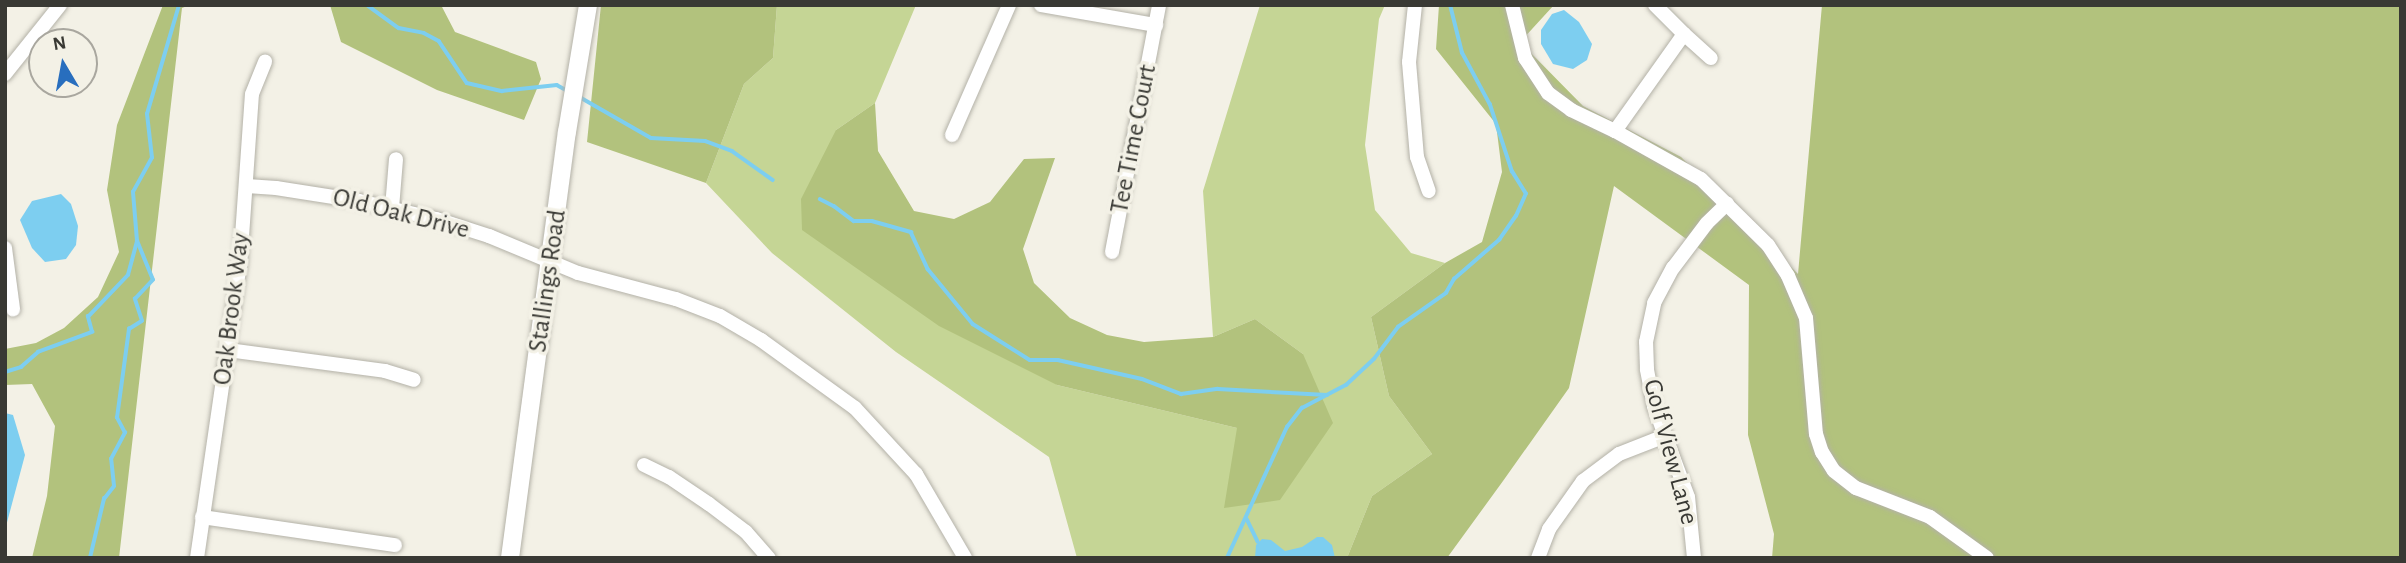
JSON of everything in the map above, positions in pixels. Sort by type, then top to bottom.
[{"type":"street","points":[[5,74],[60,5]]},
{"type":"street","name":"Stallings Road","points":[[510,558],[588,5]]},
{"type":"street","points":[[952,135],[1009,5]]},
{"type":"street","points":[[1041,5],[1156,25]]},
{"type":"street","name":"Tee Time Court","points":[[1112,252],[1159,5]]},
{"type":"street","points":[[1415,5],[1409,62],[1417,157],[1429,191]]},
{"type":"street","points":[[1655,5],[1711,58]]},
{"type":"street","points":[[1514,7],[1525,58],[1543,87],[1563,105],[1683,167],[1727,204],[1768,245],[1800,298],[1810,339],[1816,433],[1822,452],[1834,471],[1856,488],[1930,517],[1987,558]]},
{"type":"street","points":[[1615,131],[1684,34]]},
{"type":"street","name":"Oak Brook Way","points":[[197,558],[228,350],[247,186],[252,94],[265,61]]},
{"type":"street","points":[[392,208],[396,159]]},
{"type":"street","name":"Old Oak Drive","points":[[247,186],[303,191],[392,208],[489,236],[578,273],[664,296],[720,316],[807,372],[855,408],[916,474],[965,558]]},
{"type":"street","name":"Golf View Lane","points":[[1693,558],[1688,497],[1654,406],[1647,369],[1646,342],[1650,315],[1673,268],[1707,223],[1727,204]]},
{"type":"street","points":[[5,248],[13,309]]},
{"type":"street","points":[[228,350],[385,371],[414,380]]},
{"type":"street","points":[[1538,558],[1549,529],[1583,481],[1619,454],[1665,436]]},
{"type":"street","points":[[643,465],[677,482],[709,504],[746,532],[769,558]]},
{"type":"street","points":[[202,517],[396,545]]},
{"type":"green space","points":[[163,5],[190,5],[182,8],[119,558],[32,558],[47,496],[55,426],[32,384],[5,385],[5,349],[36,343],[64,328],[98,297],[119,252],[107,190],[117,125]]},
{"type":"green space","points":[[330,5],[441,5],[455,32],[536,62],[541,79],[524,120],[437,90],[341,42]]},
{"type":"green space","points":[[601,5],[777,5],[773,58],[744,84],[706,183],[587,142]]},
{"type":"green space","points":[[777,5],[916,5],[875,103],[836,130],[1057,385],[1237,428],[1303,354],[1255,319],[1213,337],[1203,191],[1260,5],[1385,5],[1379,19],[1365,145],[1375,210],[1411,253],[1445,263],[1371,317],[1389,396],[1432,454],[1372,496],[1347,558],[1077,558],[1049,457],[896,352],[772,253],[706,183],[744,84],[773,58]]},
{"type":"green space","points":[[1439,5],[1554,5],[1520,42],[1583,106],[1681,157],[1798,274],[1822,5],[2401,5],[2401,558],[1772,558],[1774,534],[1748,435],[1749,285],[1614,186],[1569,388],[1503,481],[1447,558],[1347,558],[1372,496],[1432,454],[1389,396],[1371,317],[1445,263],[1482,242],[1502,172],[1496,124],[1436,49]]},
{"type":"green space","points":[[875,103],[878,151],[914,211],[954,219],[990,202],[1024,159],[1055,158],[1023,249],[1034,283],[1070,318],[1107,335],[1144,342],[1213,337],[1255,319],[1303,354],[1333,423],[1280,500],[1224,508],[1237,428],[1057,385],[939,326],[802,230],[801,199],[836,130]]},
{"type":"water","points":[[1564,10],[1579,22],[1592,44],[1587,60],[1573,69],[1553,64],[1541,44],[1541,30],[1552,14]]},
{"type":"water","points":[[61,194],[71,204],[78,226],[76,245],[66,259],[45,262],[32,248],[20,220],[32,201]]},
{"type":"water","points":[[5,413],[13,415],[25,455],[5,530]]},
{"type":"water","points":[[1317,537],[1323,537],[1332,545],[1335,558],[1255,558],[1256,545],[1262,539],[1271,540],[1285,551],[1302,547]]},
{"type":"waterway","points":[[5,372],[21,367],[38,352],[92,332],[88,317],[128,275],[137,241],[133,192],[152,158],[147,114],[179,5]]},
{"type":"waterway","points":[[367,5],[399,28],[424,33],[439,41],[467,83],[502,91],[557,85],[568,91]]},
{"type":"waterway","points":[[1227,558],[1287,427],[1302,408],[1346,385],[1374,359],[1398,327],[1446,293],[1454,279],[1499,240],[1516,216],[1526,194],[1512,172],[1490,105],[1462,53],[1450,5]]},
{"type":"waterway","points":[[578,96],[651,138],[705,141],[732,151],[773,180]]},
{"type":"waterway","points":[[820,199],[854,221],[872,221],[911,232],[928,269],[973,324],[1030,360],[1058,360],[1142,379],[1181,394],[1218,389],[1327,395]]},
{"type":"waterway","points":[[90,558],[104,499],[114,486],[111,459],[125,433],[117,418],[129,329],[142,321],[135,299],[153,280],[137,241]]},
{"type":"waterway","points":[[1247,519],[1258,542]]}]
